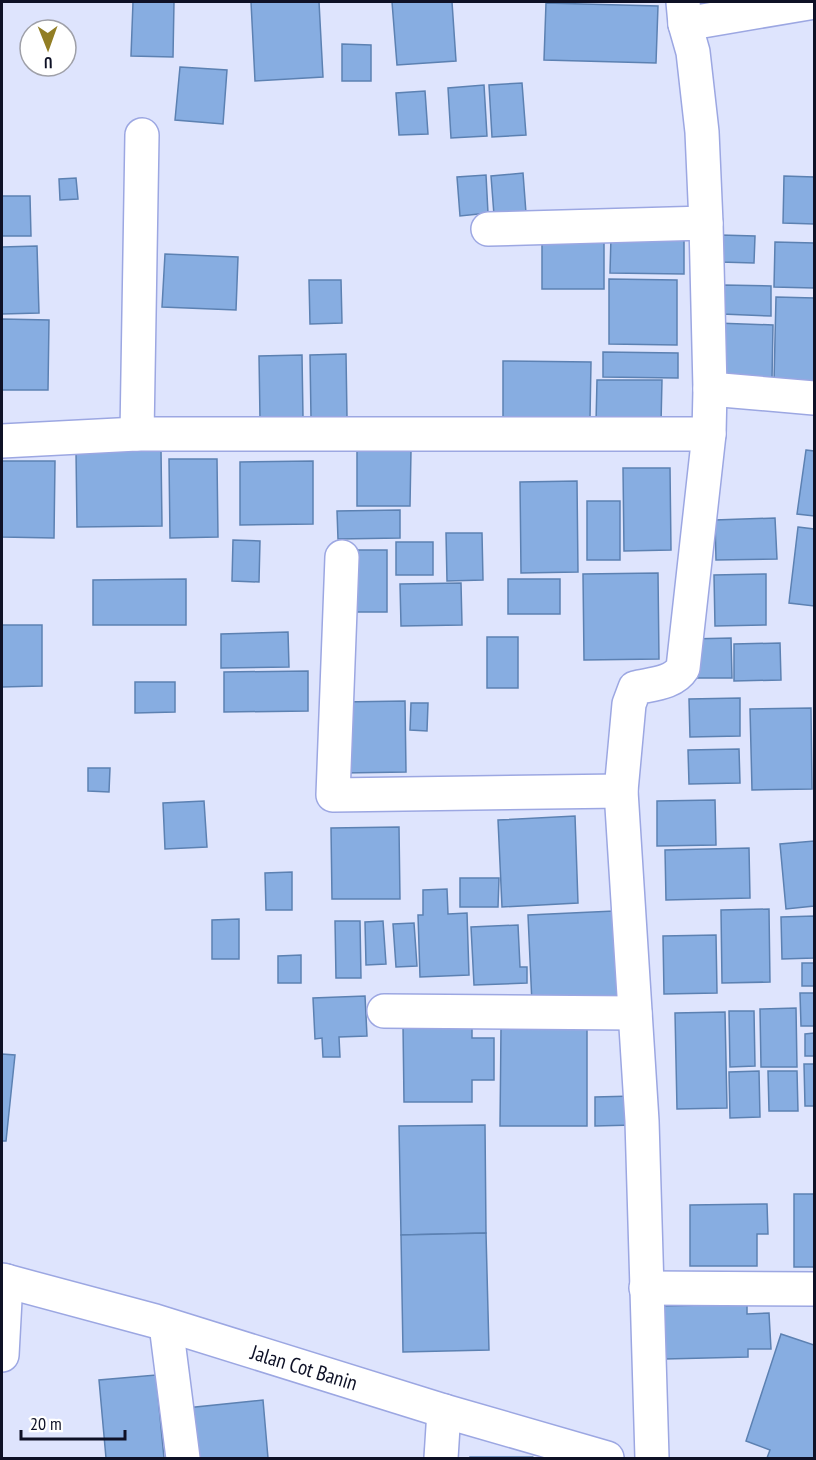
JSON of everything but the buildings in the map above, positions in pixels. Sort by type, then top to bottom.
[{"type":"street","points":[[652,1458],[642,1121],[621,791],[628,704],[634,688],[669,680],[678,676],[683,668],[709,434],[710,389],[702,132],[693,52],[684,13],[814,2]]},
{"type":"street","points":[[137,434],[142,135]]},
{"type":"street","points":[[488,229],[706,223]]},
{"type":"street","points":[[710,389],[814,398]]},
{"type":"street","points":[[2,441],[137,434],[709,434]]},
{"type":"street","points":[[342,557],[333,795],[621,791]]},
{"type":"street","points":[[384,1011],[635,1013]]},
{"type":"street","points":[[2,1355],[4,1280]]},
{"type":"street","name":"Jalan Cot Banin","points":[[4,1280],[166,1324],[444,1412],[607,1458]]},
{"type":"street","points":[[646,1288],[814,1289]]},
{"type":"street","points":[[166,1324],[183,1458]]},
{"type":"street","points":[[441,1458],[444,1412]]}]
